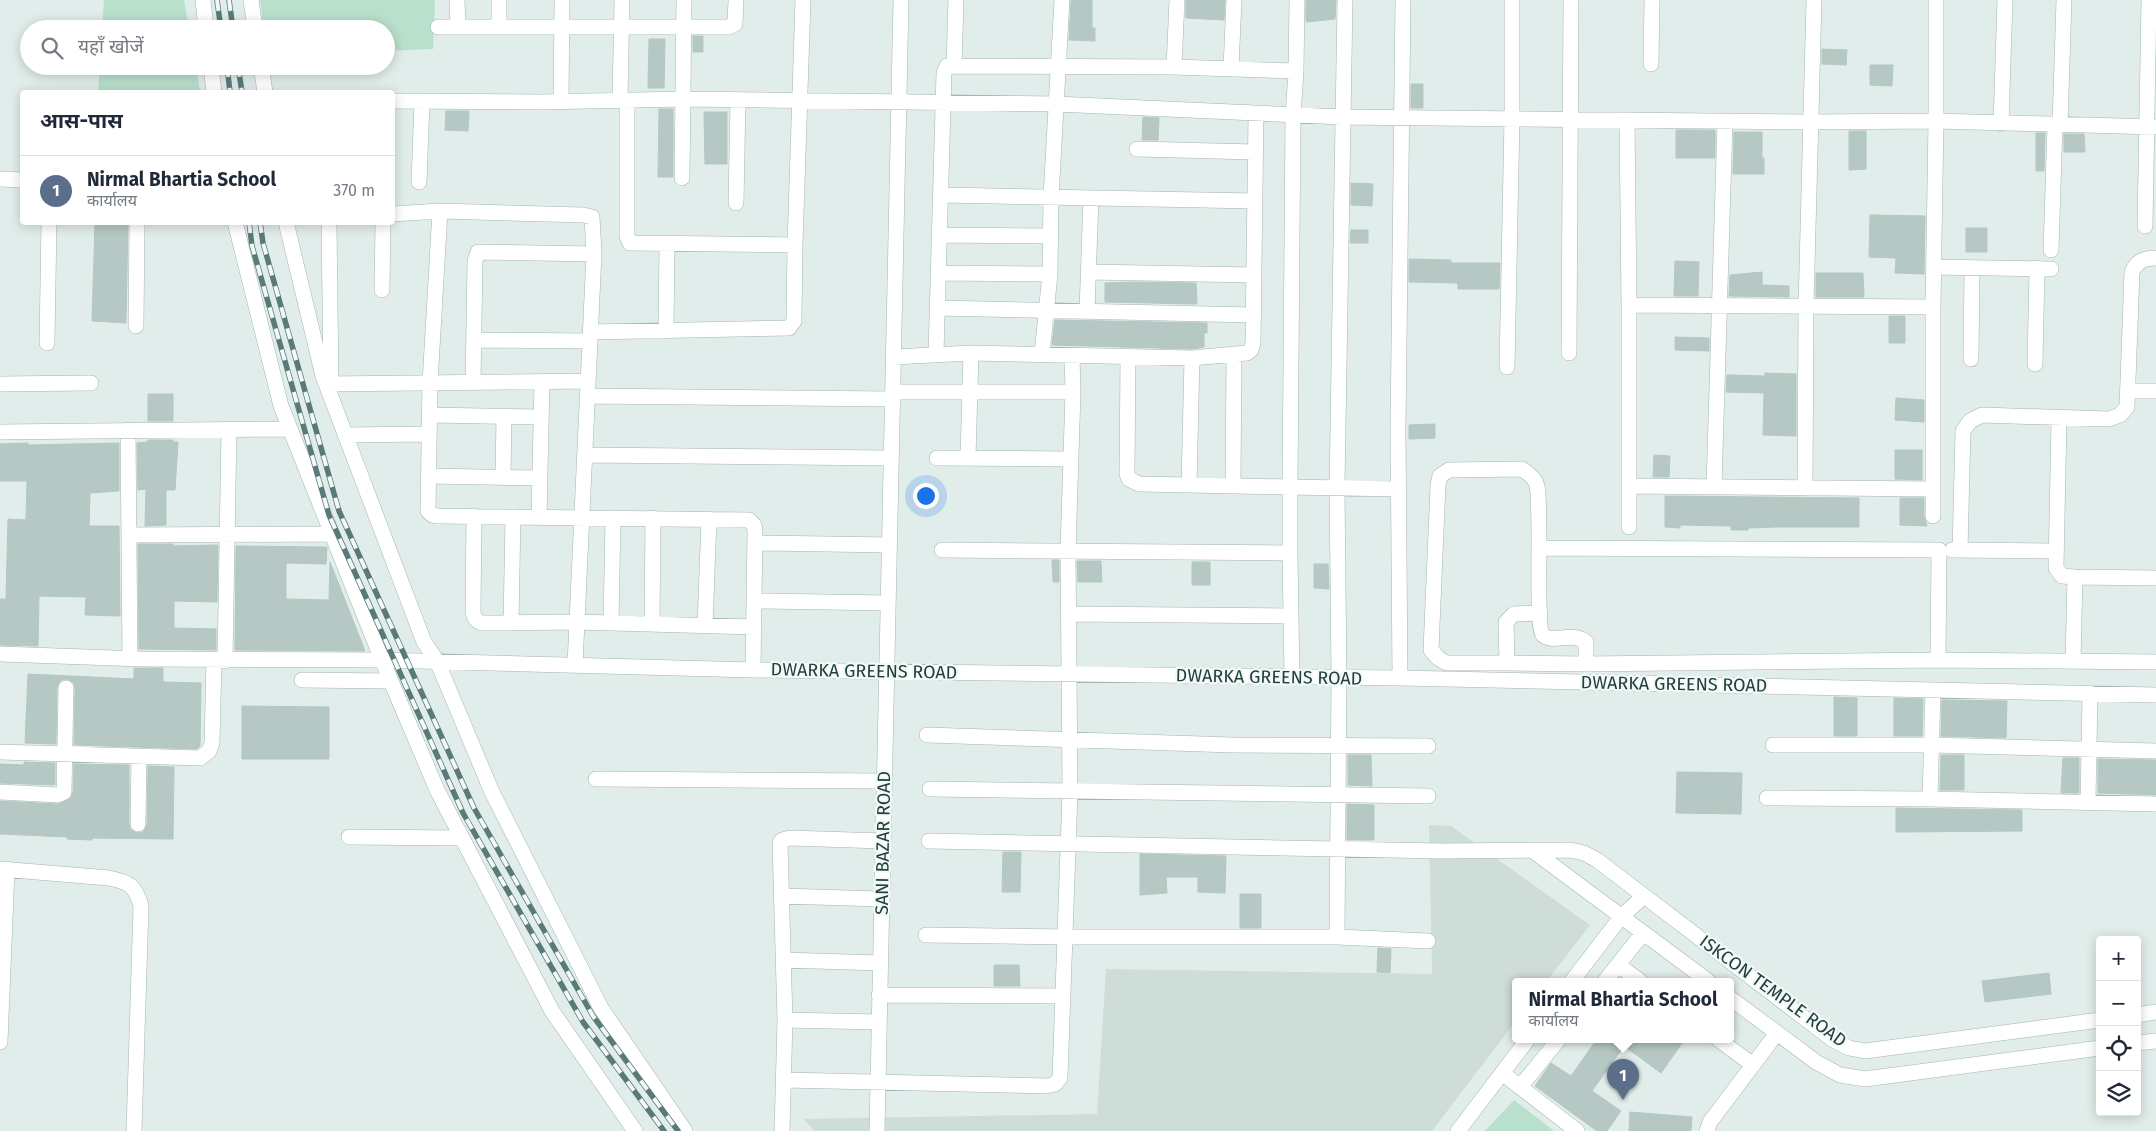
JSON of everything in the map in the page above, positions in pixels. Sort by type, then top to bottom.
[{"type":"street","points":[[203,0],[205,20]]},
{"type":"street","points":[[251,0],[254,20]]},
{"type":"street","points":[[457,0],[458,26]]},
{"type":"street","points":[[499,0],[499,26]]},
{"type":"street","points":[[561,101],[562,0]]},
{"type":"street","points":[[622,0],[627,239],[630,243],[635,244],[795,245]]},
{"type":"street","points":[[682,178],[684,0]]},
{"type":"street","points":[[438,26],[732,26],[736,21],[736,0]]},
{"type":"street","points":[[474,340],[666,331],[790,328],[794,321],[803,0]]},
{"type":"street","name":"SANI BAZAR ROAD","points":[[877,1131],[902,0]]},
{"type":"street","points":[[954,65],[956,0]]},
{"type":"street","points":[[1042,354],[1050,274],[1051,197],[1062,0]]},
{"type":"street","points":[[1174,67],[1177,0]]},
{"type":"street","points":[[1230,69],[1234,0]]},
{"type":"street","points":[[1292,677],[1290,487],[1293,116],[1296,71],[1296,0]]},
{"type":"street","points":[[1337,938],[1339,677],[1337,488],[1342,117],[1346,0]]},
{"type":"street","points":[[1400,678],[1400,118],[1403,0]]},
{"type":"street","points":[[1507,367],[1512,118],[1512,0]]},
{"type":"street","points":[[1570,353],[1572,0]]},
{"type":"street","points":[[1651,64],[1652,0]]},
{"type":"street","points":[[1805,488],[1806,306],[1814,0]]},
{"type":"street","points":[[1933,516],[1936,0]]},
{"type":"street","points":[[2001,124],[2005,0]]},
{"type":"street","points":[[2051,250],[2064,0]]},
{"type":"street","points":[[2145,226],[2152,127],[2149,0]]},
{"type":"street","points":[[936,354],[945,69],[947,66],[1174,67],[1296,71]]},
{"type":"street","points":[[212,75],[214,90]]},
{"type":"street","points":[[262,75],[265,90]]},
{"type":"street","points":[[395,100],[738,100],[1056,104],[1293,116],[1810,122],[1936,121],[2152,127]]},
{"type":"street","points":[[736,203],[738,100]]},
{"type":"street","points":[[419,182],[422,101]]},
{"type":"street","points":[[893,357],[971,353],[1192,358],[1247,353],[1251,350],[1254,315],[1256,114]]},
{"type":"street","points":[[1627,120],[1629,527]]},
{"type":"street","points":[[1714,487],[1724,121]]},
{"type":"street","points":[[1137,149],[1255,152]]},
{"type":"street","points":[[0,179],[20,180]]},
{"type":"street","points":[[941,194],[1255,201]]},
{"type":"street","points":[[1087,311],[1091,198]]},
{"type":"street","points":[[395,214],[440,210],[589,216],[594,223],[575,665]]},
{"type":"street","points":[[440,210],[430,383],[428,511],[432,515],[750,520],[754,525],[755,543],[753,670]]},
{"type":"street","points":[[47,343],[49,225]]},
{"type":"street","points":[[136,326],[137,225]]},
{"type":"street","points":[[236,225],[281,406],[382,660],[437,790],[552,1011],[635,1131]]},
{"type":"street","points":[[287,225],[329,384],[345,435],[424,642],[437,661],[492,792],[601,1008],[685,1131]]},
{"type":"street","points":[[329,225],[329,384]]},
{"type":"street","points":[[382,225],[382,290]]},
{"type":"street","points":[[940,235],[1050,236]]},
{"type":"street","points":[[666,331],[667,244]]},
{"type":"street","points":[[473,383],[476,256],[478,252],[594,254]]},
{"type":"street","points":[[1960,550],[1964,431],[1970,421],[1982,415],[2059,419],[2109,419],[2120,415],[2127,407],[2132,272],[2136,264],[2146,258],[2156,258]]},
{"type":"street","points":[[1934,267],[2044,268],[2035,364]]},
{"type":"street","points":[[1971,360],[1972,268]]},
{"type":"street","points":[[1088,272],[1254,275]]},
{"type":"street","points":[[939,273],[1050,274]]},
{"type":"street","points":[[1629,305],[1933,307]]},
{"type":"street","points":[[938,308],[1254,315]]},
{"type":"street","points":[[968,458],[971,353]]},
{"type":"street","points":[[1232,486],[1234,354]]},
{"type":"street","points":[[784,1080],[1046,1086],[1055,1084],[1060,1078],[1070,792],[1068,551],[1073,392],[1072,356]]},
{"type":"street","points":[[1128,357],[1127,474],[1129,478],[1139,484],[1399,489]]},
{"type":"street","points":[[1189,485],[1192,358]]},
{"type":"street","points":[[329,384],[588,381]]},
{"type":"street","points":[[539,517],[542,382]]},
{"type":"street","points":[[0,384],[91,384]]},
{"type":"street","points":[[2128,391],[2156,391]]},
{"type":"street","points":[[588,396],[893,395],[970,392],[1073,392]]},
{"type":"street","points":[[429,415],[541,417]]},
{"type":"street","points":[[503,477],[504,416]]},
{"type":"street","points":[[2059,419],[2056,568],[2062,576],[2075,578],[2156,578]]},
{"type":"street","points":[[0,432],[290,428]]},
{"type":"street","points":[[0,752],[200,758],[209,751],[212,743],[219,660],[227,535],[229,429]]},
{"type":"street","points":[[128,430],[130,659]]},
{"type":"street","points":[[345,435],[429,434]]},
{"type":"street","points":[[585,455],[891,458]]},
{"type":"street","points":[[937,458],[1071,459]]},
{"type":"street","points":[[1586,664],[1586,642],[1577,636],[1549,638],[1543,635],[1540,629],[1537,484],[1530,474],[1522,469],[1449,470],[1440,476],[1431,650],[1446,663],[1586,664],[1938,660],[2156,662]]},
{"type":"street","points":[[428,476],[540,478]]},
{"type":"street","points":[[1629,486],[1933,489]]},
{"type":"street","points":[[474,516],[474,616],[477,621],[482,623],[577,622],[754,627]]},
{"type":"street","points":[[511,623],[514,517]]},
{"type":"street","points":[[611,623],[613,518]]},
{"type":"street","points":[[652,624],[653,518]]},
{"type":"street","points":[[705,626],[709,519]]},
{"type":"street","points":[[129,535],[332,534]]},
{"type":"street","points":[[755,543],[889,545]]},
{"type":"street","points":[[1539,548],[2055,551]]},
{"type":"street","points":[[942,550],[1290,553]]},
{"type":"street","points":[[1938,660],[1939,550]]},
{"type":"street","points":[[2073,661],[2075,578]]},
{"type":"street","points":[[755,601],[888,603]]},
{"type":"street","points":[[1507,663],[1506,622],[1514,614],[1540,613]]},
{"type":"street","points":[[1068,614],[1291,616]]},
{"type":"street","name":"DWARKA GREENS ROAD","points":[[0,654],[130,659],[437,661],[753,670],[1400,678],[2156,695]]},
{"type":"street","points":[[1542,663],[1542,681]]},
{"type":"street","points":[[302,680],[391,681]]},
{"type":"street","points":[[0,792],[62,794],[64,789],[66,688]]},
{"type":"street","points":[[1930,799],[1933,690]]},
{"type":"street","points":[[2088,802],[2090,694]]},
{"type":"street","points":[[927,736],[1428,746]]},
{"type":"street","points":[[1773,745],[1932,745],[2156,751]]},
{"type":"street","points":[[138,824],[139,756]]},
{"type":"street","points":[[596,779],[884,780]]},
{"type":"street","points":[[930,789],[1428,796]]},
{"type":"street","points":[[1767,798],[1930,799],[2156,804]]},
{"type":"street","points":[[349,838],[462,838]]},
{"type":"street","points":[[782,1131],[785,1020],[780,849],[782,840],[790,838],[883,841]]},
{"type":"street","name":"ISKCON TEMPLE ROAD","points":[[929,841],[1442,851],[1556,849],[1584,854],[1597,860],[1832,1039],[1849,1048],[1865,1051],[2096,1021]]},
{"type":"street","name":"ISKCON TEMPLE ROAD","points":[[1532,850],[1704,978]]},
{"type":"street","points":[[0,1042],[3,869],[109,878],[126,882],[138,893],[141,906],[134,1131]]},
{"type":"street","points":[[781,896],[881,899]]},
{"type":"street","points":[[1574,978],[1621,917],[1644,896]]},
{"type":"street","points":[[1607,978],[1643,933]]},
{"type":"street","points":[[926,935],[1337,938],[1428,941]]},
{"type":"street","points":[[783,960],[880,963]]},
{"type":"street","points":[[1618,965],[1636,978]]},
{"type":"street","points":[[879,995],[1063,996]]},
{"type":"street","name":"ISKCON TEMPLE ROAD","points":[[1734,1001],[1816,1062],[1840,1075],[1865,1079],[2096,1049]]},
{"type":"street","points":[[2141,1014],[2156,1012]]},
{"type":"street","points":[[785,1020],[879,1022]]},
{"type":"street","points":[[1707,1131],[1710,1122],[1778,1033]]},
{"type":"street","points":[[2141,1043],[2156,1041]]},
{"type":"street","points":[[1458,1131],[1525,1043]]},
{"type":"street","points":[[1520,1088],[1556,1043]]},
{"type":"street","points":[[1724,1043],[1753,1064]]},
{"type":"street","points":[[1502,1073],[1577,1131]]},
{"type":"shaded area","points":[[1429,825],[1451,826],[1590,925],[1549,978],[1512,978],[1512,1026],[1432,1131],[814,1131],[804,1119],[1097,1114],[1106,969],[1432,974]]},
{"type":"green space","points":[[104,0],[184,0],[187,20],[103,20]]},
{"type":"green space","points":[[260,0],[435,0],[433,49],[395,51],[395,20],[263,20]]},
{"type":"green space","points":[[99,75],[197,75],[200,90],[98,90]]},
{"type":"green space","points":[[1514,1100],[1554,1131],[1485,1131]]},
{"type":"building","points":[[1071,0],[1092,0],[1092,28],[1095,28],[1095,41],[1069,40]]},
{"type":"building","points":[[1186,0],[1225,0],[1224,20],[1186,18]]},
{"type":"building","points":[[1306,0],[1336,0],[1335,19],[1306,22]]},
{"type":"building","points":[[693,36],[703,36],[703,52],[693,52]]},
{"type":"building","points":[[649,39],[665,39],[664,88],[648,88]]},
{"type":"building","points":[[1822,49],[1847,50],[1846,65],[1822,64]]},
{"type":"building","points":[[1870,65],[1893,65],[1892,86],[1870,85]]},
{"type":"building","points":[[1411,84],[1423,84],[1423,108],[1411,108]]},
{"type":"building","points":[[659,109],[673,109],[673,177],[658,177]]},
{"type":"building","points":[[446,111],[469,111],[468,131],[445,130]]},
{"type":"building","points":[[704,112],[727,112],[727,164],[705,164]]},
{"type":"building","points":[[1143,117],[1159,118],[1158,140],[1142,140]]},
{"type":"building","points":[[1676,130],[1715,130],[1715,158],[1676,158]]},
{"type":"building","points":[[1849,131],[1866,131],[1866,169],[1849,170]]},
{"type":"building","points":[[1734,132],[1762,132],[1764,174],[1733,174]]},
{"type":"building","points":[[2036,133],[2045,133],[2044,171],[2036,171]]},
{"type":"building","points":[[2064,134],[2084,134],[2085,152],[2064,152]]},
{"type":"building","points":[[1351,183],[1373,184],[1372,206],[1351,205]]},
{"type":"building","points":[[1870,215],[1925,216],[1924,274],[1895,273],[1896,258],[1869,257]]},
{"type":"building","points":[[95,225],[128,225],[126,323],[92,321]]},
{"type":"building","points":[[1966,228],[1987,228],[1987,252],[1966,252]]},
{"type":"building","points":[[1351,230],[1368,230],[1368,243],[1350,243]]},
{"type":"building","points":[[1409,259],[1451,260],[1451,263],[1500,263],[1499,289],[1458,289],[1458,283],[1409,282]]},
{"type":"building","points":[[1675,261],[1699,262],[1698,296],[1674,296]]},
{"type":"building","points":[[1762,272],[1762,285],[1789,286],[1789,297],[1729,296],[1730,275]]},
{"type":"building","points":[[1816,273],[1863,273],[1864,297],[1816,297]]},
{"type":"building","points":[[1105,283],[1196,283],[1197,304],[1105,302]]},
{"type":"building","points":[[1889,316],[1905,316],[1905,343],[1889,343]]},
{"type":"building","points":[[1055,320],[1207,323],[1207,333],[1204,333],[1204,347],[1192,349],[1052,345]]},
{"type":"building","points":[[1675,337],[1709,338],[1709,351],[1675,350]]},
{"type":"building","points":[[1765,373],[1796,374],[1796,436],[1763,435],[1764,393],[1726,392],[1727,375],[1765,376]]},
{"type":"building","points":[[148,394],[173,394],[173,421],[148,421]]},
{"type":"building","points":[[1896,398],[1924,400],[1924,422],[1895,420]]},
{"type":"building","points":[[1435,424],[1435,438],[1409,439],[1409,425]]},
{"type":"building","points":[[148,440],[173,440],[173,442],[178,442],[175,490],[166,490],[166,525],[145,526],[146,489],[138,490],[137,443],[148,442]]},
{"type":"building","points":[[28,443],[28,445],[119,443],[119,491],[90,493],[89,526],[119,526],[120,616],[85,615],[86,597],[39,596],[38,646],[0,645],[0,599],[6,599],[8,519],[26,520],[27,481],[0,481],[0,444]]},
{"type":"building","points":[[1895,450],[1922,450],[1922,480],[1895,479]]},
{"type":"building","points":[[1654,455],[1670,456],[1669,477],[1653,477]]},
{"type":"building","points":[[1665,496],[1859,498],[1859,527],[1776,527],[1731,530],[1731,526],[1680,525],[1680,528],[1665,527]]},
{"type":"building","points":[[1900,498],[1924,498],[1924,516],[1927,526],[1900,525]]},
{"type":"building","points":[[138,544],[173,544],[173,546],[218,545],[217,602],[174,601],[174,628],[216,629],[216,650],[139,649]]},
{"type":"building","points":[[236,546],[327,547],[326,564],[286,563],[286,599],[329,600],[330,562],[365,651],[235,650]]},
{"type":"building","points":[[1052,560],[1059,560],[1059,582],[1053,582]]},
{"type":"building","points":[[1077,561],[1101,561],[1102,582],[1078,582]]},
{"type":"building","points":[[1192,562],[1210,562],[1210,585],[1192,585]]},
{"type":"building","points":[[1314,564],[1328,564],[1329,589],[1314,588]]},
{"type":"building","points":[[134,668],[163,668],[163,682],[201,683],[200,746],[197,749],[74,745],[75,688],[74,683],[67,679],[61,680],[57,687],[56,744],[25,743],[28,674],[134,679]]},
{"type":"building","points":[[1834,697],[1857,698],[1857,736],[1834,736]]},
{"type":"building","points":[[1894,698],[1923,699],[1922,736],[1894,736]]},
{"type":"building","points":[[1942,700],[2007,701],[2006,738],[1941,736]]},
{"type":"building","points":[[242,706],[329,707],[329,759],[242,759]]},
{"type":"building","points":[[1348,755],[1371,755],[1372,786],[1348,785]]},
{"type":"building","points":[[1941,755],[1964,755],[1964,790],[1940,790]]},
{"type":"building","points":[[2063,758],[2079,758],[2079,793],[2061,793]]},
{"type":"building","points":[[2098,759],[2156,760],[2156,795],[2098,793]]},
{"type":"building","points":[[24,762],[55,763],[55,785],[0,783],[0,764],[24,765]]},
{"type":"building","points":[[74,764],[129,765],[129,824],[130,829],[137,833],[143,832],[147,825],[148,766],[174,767],[173,839],[92,838],[92,840],[0,834],[0,801],[58,804],[68,800],[73,793]]},
{"type":"building","points":[[1677,772],[1742,773],[1741,814],[1676,813]]},
{"type":"building","points":[[1347,804],[1374,805],[1374,840],[1347,840]]},
{"type":"building","points":[[1896,808],[2022,810],[2022,831],[1896,832]]},
{"type":"building","points":[[1003,852],[1021,852],[1020,892],[1002,892]]},
{"type":"building","points":[[1140,854],[1226,856],[1225,893],[1198,892],[1198,877],[1166,877],[1167,893],[1140,895]]},
{"type":"building","points":[[1240,894],[1261,894],[1261,928],[1240,928]]},
{"type":"building","points":[[1378,948],[1391,949],[1390,973],[1377,972]]},
{"type":"building","points":[[994,965],[1019,965],[1020,986],[994,986]]},
{"type":"building","points":[[2049,973],[2051,994],[1985,1002],[1982,981]]},
{"type":"building","points":[[1594,1043],[1682,1043],[1661,1073],[1624,1046],[1592,1091],[1621,1111],[1607,1131],[1597,1131],[1535,1086],[1551,1063],[1571,1076]]},
{"type":"building","points":[[1630,1112],[1692,1117],[1691,1131],[1629,1131]]},
{"type":"railway","points":[[217,0],[220,20]]},
{"type":"railway","points":[[229,0],[232,20]]},
{"type":"railway","points":[[228,75],[230,90]]},
{"type":"railway","points":[[239,75],[242,90]]},
{"type":"railway","points":[[249,225],[252,246],[329,515],[463,813],[583,1022],[664,1131]]},
{"type":"railway","points":[[260,225],[263,243],[339,511],[474,808],[593,1016],[678,1131]]},
{"type":"place","name":"Nirmal Bhartia School","points":[[1623,1100]]}]
